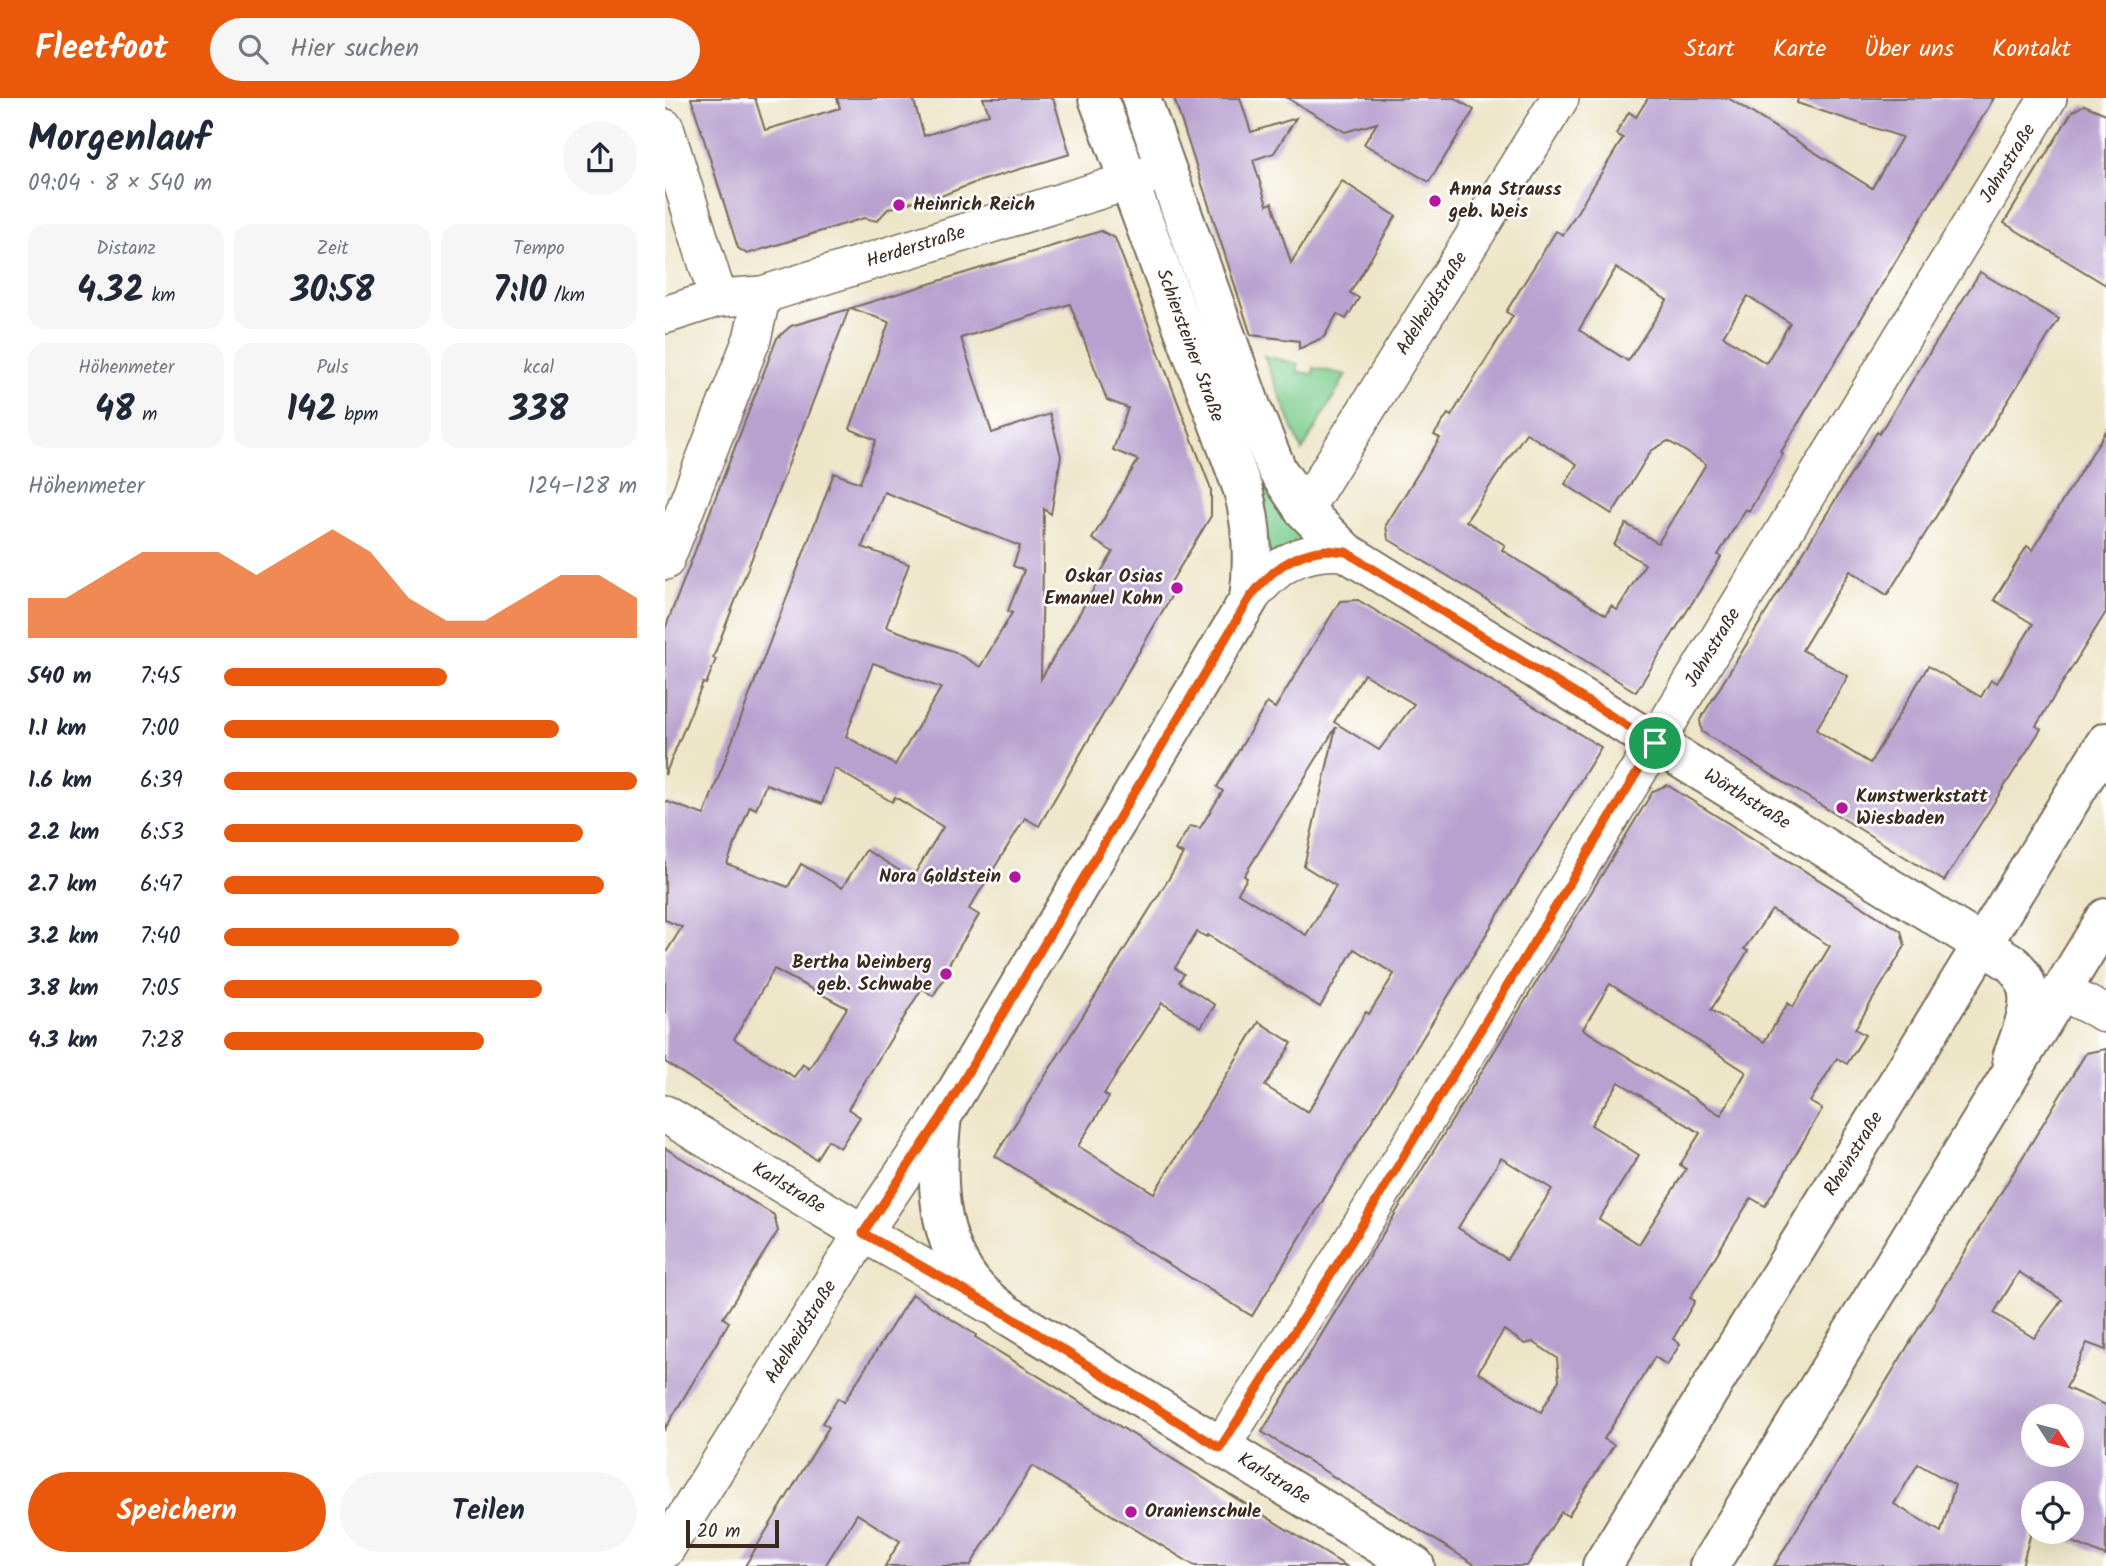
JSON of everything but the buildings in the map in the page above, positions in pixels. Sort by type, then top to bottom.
[{"type":"street","name":"Schiersteiner Straße","points":[[1098,98],[1243,490],[1251,520],[1252,575],[1249,599]]},
{"type":"street","name":"Schiersteiner Straße","points":[[1141,98],[1164,170],[1252,409],[1277,470],[1304,510]]},
{"type":"street","name":"Adelheidstraße","points":[[1304,510],[1560,98]]},
{"type":"street","name":"Jahnstraße","points":[[1220,1448],[1352,1241],[2048,98]]},
{"type":"street","points":[[665,128],[719,298]]},
{"type":"street","name":"Herderstraße","points":[[665,315],[719,298],[762,295],[1164,170]]},
{"type":"street","points":[[665,561],[752,339],[762,295]]},
{"type":"street","name":"Wörthstraße","points":[[1304,510],[1346,552],[2014,965],[2021,973],[2029,992],[2028,1012],[2001,1089]]},
{"type":"street","name":"Adelheidstraße","points":[[665,1550],[863,1233],[942,1116],[1249,599],[1262,581],[1298,556],[1326,550],[1346,552]]},
{"type":"street","name":"Rheinstraße","points":[[1604,1566],[2106,742]]},
{"type":"street","points":[[1709,1566],[2106,918]]},
{"type":"street","points":[[2063,992],[2106,1014]]},
{"type":"street","name":"Karlstraße","points":[[665,1114],[863,1233],[1006,1314],[1415,1566]]},
{"type":"street","name":"Adelheidstraße","points":[[942,1116],[938,1182],[946,1231],[976,1289],[1006,1314]]},
{"type":"green space","points":[[1264,356],[1298,364],[1298,372],[1313,374],[1314,368],[1346,375],[1302,451]]},
{"type":"green space","points":[[1274,481],[1314,535],[1271,560],[1254,493]]},
{"type":"place","name":"Anna Strauss geb. Weis","points":[[1435,201]]},
{"type":"place","name":"Heinrich Reich","points":[[899,205]]},
{"type":"place","name":"Oskar Osias Emanuel Kohn","points":[[1177,588]]},
{"type":"place","name":"Kunstwerkstatt Wiesbaden","points":[[1842,808]]},
{"type":"place","name":"Nora Goldstein","points":[[1015,877]]},
{"type":"place","name":"Bertha Weinberg geb. Schwabe","points":[[946,974]]},
{"type":"place","name":"Oranienschule","points":[[1131,1512]]},
{"type":"route","points":[[1315,551],[1346,552],[1655,743],[1431,1105],[1352,1241],[1220,1448],[1006,1314],[863,1233],[942,1116],[1249,599],[1262,581],[1289,561],[1315,551]]}]
